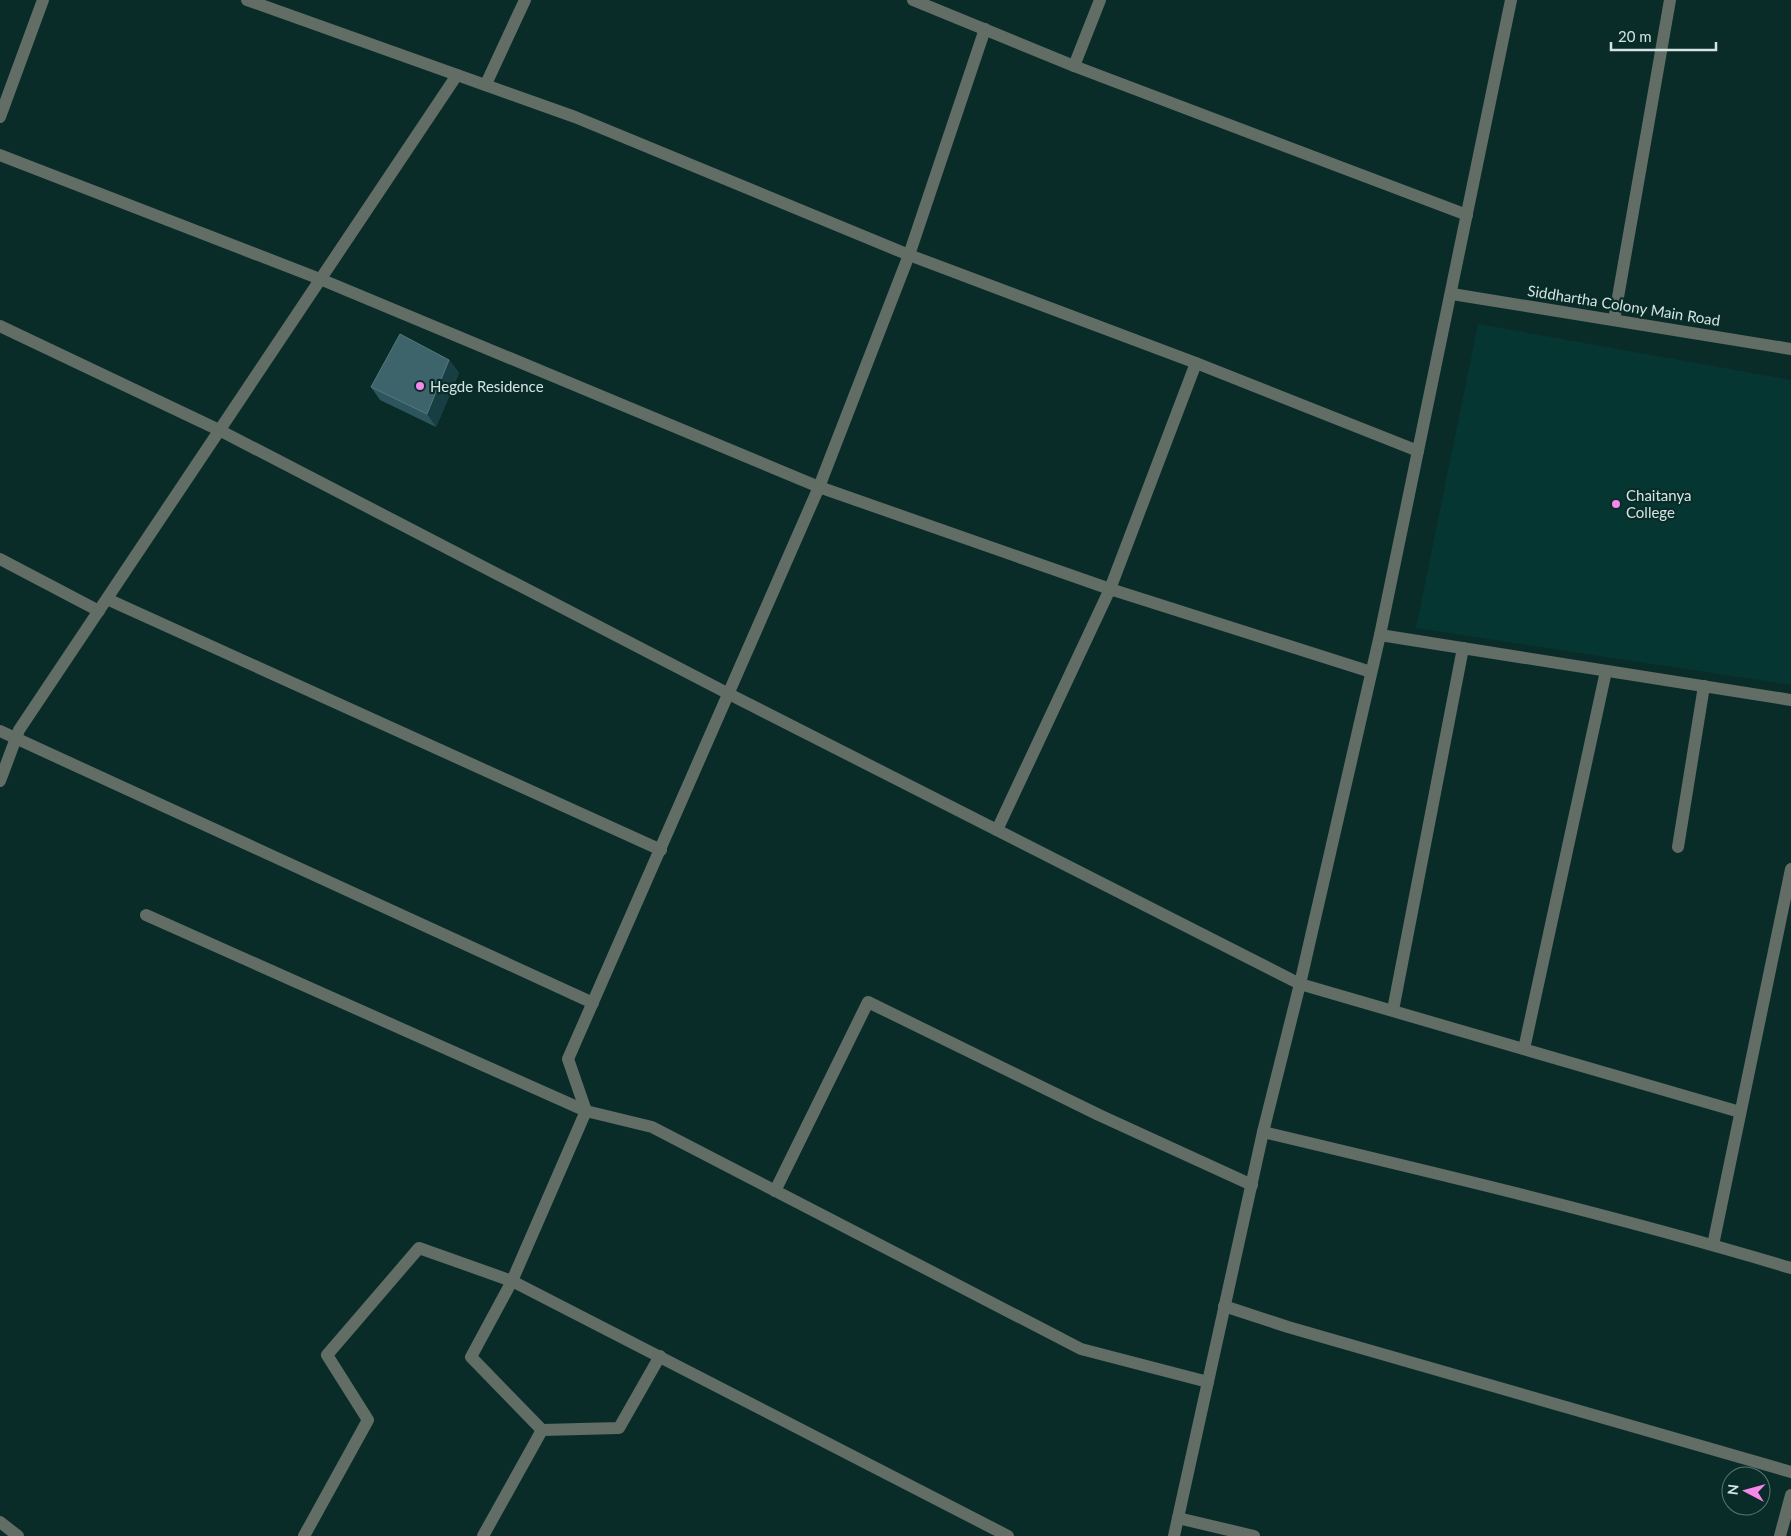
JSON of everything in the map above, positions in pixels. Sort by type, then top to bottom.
[{"type":"street","points":[[0,117],[44,0]]},
{"type":"street","points":[[247,0],[575,116],[909,255],[1196,363],[1418,451]]},
{"type":"street","points":[[486,84],[525,0]]},
{"type":"street","points":[[913,0],[1074,66],[1467,215]]},
{"type":"street","points":[[1074,66],[1100,0]]},
{"type":"street","points":[[1174,1536],[1263,1132],[1300,984],[1380,635],[1452,294],[1511,0]]},
{"type":"street","points":[[1614,320],[1670,0]]},
{"type":"street","points":[[660,1356],[619,1428],[542,1430],[471,1357],[512,1281],[586,1111],[568,1059],[661,850],[818,487],[909,255],[985,29]]},
{"type":"street","points":[[0,781],[19,730],[457,75]]},
{"type":"street","points":[[0,155],[320,279],[818,487],[1110,589],[1371,672]]},
{"type":"street","name":"Siddhartha Colony Main Road","points":[[1452,294],[1791,349]]},
{"type":"street","points":[[0,326],[219,430],[729,694],[1300,984],[1740,1112]]},
{"type":"street","points":[[997,830],[1110,589],[1196,363]]},
{"type":"street","points":[[0,559],[99,611]]},
{"type":"street","points":[[106,600],[661,850]]},
{"type":"street","points":[[1380,635],[1791,700]]},
{"type":"street","points":[[1392,1010],[1463,648]]},
{"type":"street","points":[[1524,1048],[1606,671]]},
{"type":"street","points":[[1678,847],[1704,686]]},
{"type":"street","points":[[0,731],[593,1003]]},
{"type":"street","points":[[1713,1244],[1791,869]]},
{"type":"street","points":[[146,915],[586,1111],[652,1127],[1081,1348],[1208,1382]]},
{"type":"street","points":[[776,1191],[868,1002],[1099,1115],[1252,1185]]},
{"type":"street","points":[[1263,1132],[1396,1163],[1713,1244],[1791,1268]]},
{"type":"street","points":[[304,1536],[368,1420],[327,1355],[418,1248],[512,1281],[1008,1536]]},
{"type":"street","points":[[1224,1306],[1288,1327],[1791,1472]]},
{"type":"street","points":[[483,1536],[542,1430]]},
{"type":"street","points":[[1780,1536],[1791,1495]]},
{"type":"street","points":[[1178,1518],[1254,1536]]},
{"type":"street","points":[[0,1522],[18,1536]]},
{"type":"shaded area","name":"Chaitanya College","points":[[1478,324],[1791,380],[1791,685],[1416,628]]},
{"type":"building","name":"Hegde Residence","points":[[400,334],[449,360],[427,414],[371,387]]},
{"type":"place","name":"Hegde Residence","points":[[420,386]]},
{"type":"place","name":"Chaitanya College","points":[[1616,504]]}]
